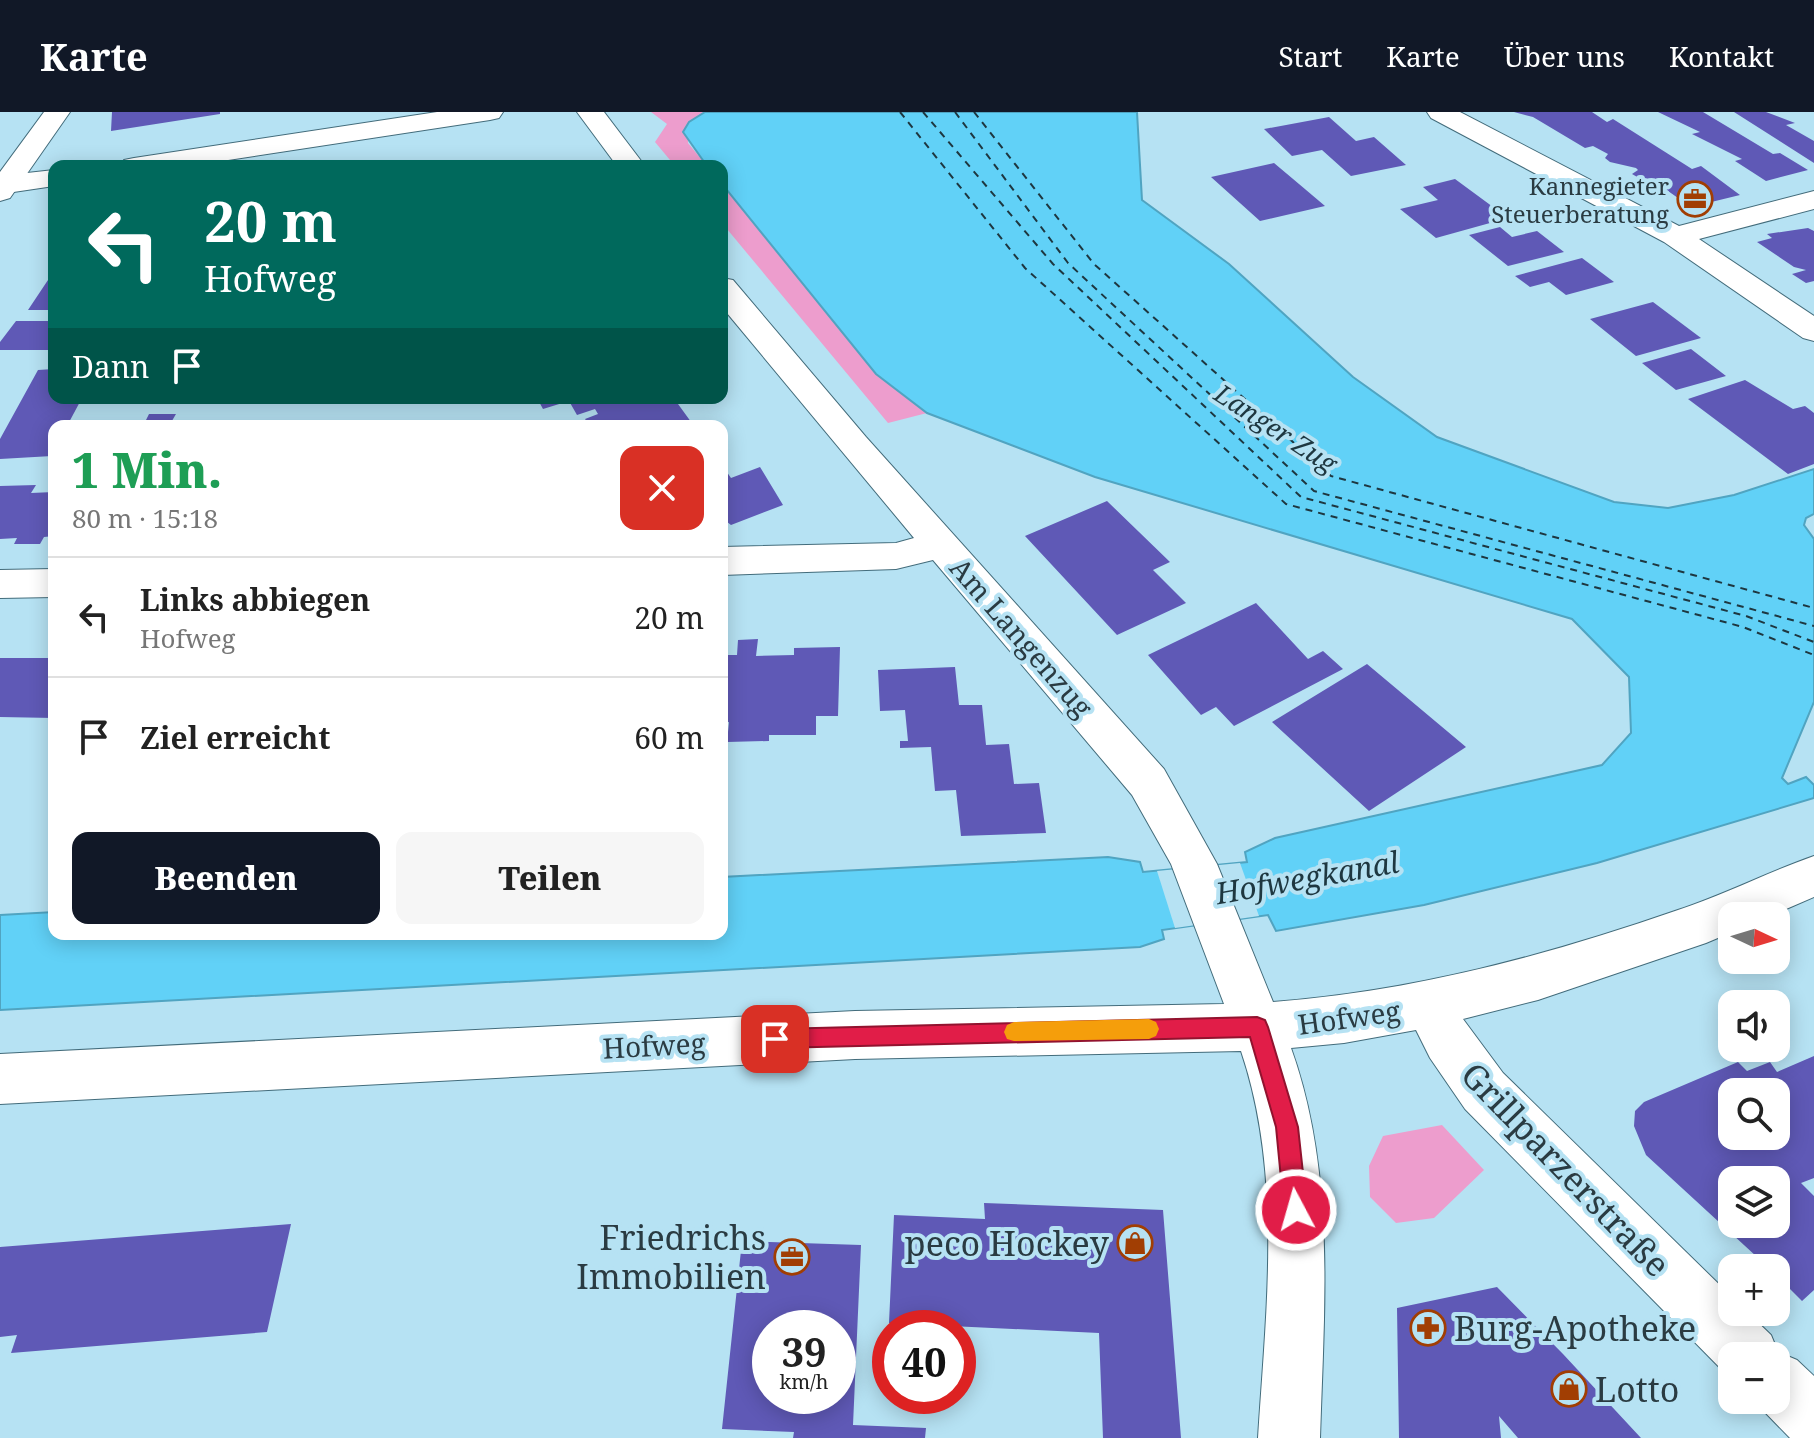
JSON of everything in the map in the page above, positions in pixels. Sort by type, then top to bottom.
[{"type":"street","points":[[2,187],[57,112]]},
{"type":"street","points":[[174,160],[490,112]]},
{"type":"street","points":[[590,112],[626,160]]},
{"type":"street","points":[[1440,112],[1675,236],[1814,331]]},
{"type":"street","points":[[2,187],[48,179]]},
{"type":"street","points":[[1675,236],[1814,200]]},
{"type":"street","name":"Am Langenzug","points":[[728,294],[1148,782],[1178,826],[1199,867],[1257,1027],[1287,1127],[1296,1210],[1289,1438]]},
{"type":"street","points":[[728,561],[896,556],[941,545]]},
{"type":"street","points":[[0,584],[48,583]]},
{"type":"street","name":"Hofweg","points":[[0,1079],[841,1036],[1257,1027],[1344,1020],[1429,1005],[1538,978],[1689,928],[1814,876]]},
{"type":"street","name":"Grillparzerstraße","points":[[1429,1005],[1456,1054],[1484,1091],[1736,1342]]},
{"type":"street","points":[[1790,1395],[1814,1419]]},
{"type":"shaded area","points":[[651,112],[705,112],[689,122],[688,143],[702,160],[670,160],[655,142],[667,124]]},
{"type":"shaded area","points":[[728,191],[876,374],[927,413],[888,423],[728,230]]},
{"type":"shaded area","points":[[1442,1125],[1484,1170],[1434,1218],[1396,1223],[1370,1197],[1369,1166],[1383,1136]]},
{"type":"water","points":[[705,112],[1137,112],[1142,200],[1229,264],[1353,377],[1437,437],[1614,502],[1668,508],[1734,495],[1814,469],[1814,514],[1806,518],[1804,525],[1814,539],[1814,702],[1782,778],[1788,784],[1806,777],[1814,785],[1814,798],[1597,863],[1424,905],[1276,931],[1268,915],[1162,930],[1164,939],[1140,947],[0,1010],[0,915],[48,912],[48,940],[728,940],[728,877],[1108,857],[1140,862],[1143,872],[1247,862],[1245,852],[1275,838],[1602,765],[1631,733],[1629,677],[1572,619],[1095,477],[927,413],[876,374],[728,191],[728,160],[703,160],[683,132],[689,122]]},
{"type":"pier","points":[[1240,863],[1259,916],[1175,928],[1157,871]]},
{"type":"building","points":[[112,112],[220,112],[220,114],[111,131]]},
{"type":"building","points":[[1514,112],[1592,112],[1607,122],[1613,119],[1692,169],[1701,166],[1740,195],[1699,205],[1685,196],[1678,198],[1651,179],[1632,174],[1638,170],[1636,168],[1610,162],[1605,158],[1608,154],[1593,146],[1585,148],[1533,117]]},
{"type":"building","points":[[1658,112],[1703,112],[1773,154],[1780,153],[1808,170],[1766,181],[1735,161],[1742,159],[1692,134],[1700,132]]},
{"type":"building","points":[[1734,112],[1766,112],[1795,123],[1786,125],[1814,141],[1814,163]]},
{"type":"building","points":[[1329,117],[1356,141],[1374,137],[1406,165],[1351,176],[1322,150],[1292,156],[1264,129]]},
{"type":"building","points":[[1274,163],[1325,206],[1260,221],[1211,177]]},
{"type":"building","points":[[1455,179],[1508,218],[1436,238],[1400,209],[1438,200],[1423,187]]},
{"type":"building","points":[[1500,227],[1512,237],[1537,231],[1564,252],[1508,266],[1469,235]]},
{"type":"building","points":[[1808,228],[1814,231],[1814,281],[1806,283],[1792,274],[1806,270],[1794,267],[1757,242],[1772,238],[1767,234]]},
{"type":"building","points":[[1582,258],[1614,282],[1566,295],[1549,282],[1530,287],[1515,276]]},
{"type":"building","points":[[48,280],[48,310],[28,310]]},
{"type":"building","points":[[1653,302],[1701,338],[1636,356],[1590,319]]},
{"type":"building","points":[[16,321],[48,321],[48,350],[0,350],[0,342]]},
{"type":"building","points":[[1691,349],[1726,376],[1676,390],[1642,363]]},
{"type":"building","points":[[48,369],[48,404],[79,404],[70,420],[48,420],[48,456],[0,459],[0,439],[38,370]]},
{"type":"building","points":[[1745,380],[1793,409],[1805,406],[1814,413],[1814,464],[1788,474],[1688,399]]},
{"type":"building","points":[[540,404],[559,404],[543,409]]},
{"type":"building","points":[[571,404],[678,404],[690,420],[586,420],[598,414],[595,409],[577,415]]},
{"type":"building","points":[[149,414],[176,414],[172,420],[146,420]]},
{"type":"building","points":[[760,467],[783,505],[731,525],[728,523],[728,474],[731,478]]},
{"type":"building","points":[[36,485],[31,493],[48,492],[48,537],[44,537],[40,544],[14,544],[17,538],[0,539],[0,486]]},
{"type":"building","points":[[1107,501],[1170,562],[1153,570],[1186,603],[1117,635],[1025,536]]},
{"type":"building","points":[[1256,603],[1308,659],[1323,651],[1343,669],[1234,726],[1216,707],[1201,715],[1148,655]]},
{"type":"building","points":[[758,639],[756,656],[794,655],[794,648],[840,647],[838,716],[816,716],[816,735],[769,735],[769,741],[728,742],[728,655],[737,655],[738,640]]},
{"type":"building","points":[[0,658],[48,658],[48,718],[0,717]]},
{"type":"building","points":[[1367,664],[1466,747],[1369,811],[1272,722]]},
{"type":"building","points":[[955,667],[959,705],[982,705],[986,745],[1009,744],[1014,784],[1039,783],[1046,833],[961,836],[956,790],[935,791],[931,747],[900,748],[900,741],[908,741],[905,710],[880,711],[878,670]]},
{"type":"building","points":[[1814,1056],[1814,1178],[1801,1183],[1814,1196],[1814,1290],[1802,1301],[1790,1289],[1790,1254],[1754,1254],[1736,1238],[1790,1238],[1790,1166],[1718,1166],[1718,1221],[1646,1155],[1634,1126],[1635,1111],[1644,1102],[1738,1062],[1747,1071],[1770,1062],[1777,1072]]},
{"type":"building","points":[[984,1203],[1163,1210],[1181,1438],[1103,1438],[1099,1333],[976,1327],[976,1310],[890,1310],[894,1215],[985,1219]]},
{"type":"building","points":[[291,1224],[267,1332],[11,1353],[17,1335],[0,1337],[0,1247]]},
{"type":"building","points":[[742,1241],[861,1245],[856,1358],[856,1310],[752,1310],[752,1414],[853,1414],[853,1425],[926,1428],[925,1438],[793,1438],[794,1432],[722,1429]]},
{"type":"building","points":[[1497,1287],[1641,1438],[1518,1438],[1499,1416],[1501,1438],[1399,1438],[1397,1308]]},
{"type":"ferry route","points":[[900,112],[1025,268],[1286,504],[1743,627],[1814,655]]},
{"type":"ferry route","points":[[923,112],[1053,264],[1301,497],[1746,616],[1814,642]]},
{"type":"ferry route","points":[[955,112],[1068,263],[1314,491],[1814,626]]},
{"type":"ferry route","points":[[974,112],[1094,264],[1331,476],[1814,608]]},
{"type":"slow traffic","points":[[1014,1032],[1149,1029]]},
{"type":"place","name":"Kannegieter Steuerberatung","points":[[1695,199]]},
{"type":"place","name":"peco Hockey","points":[[1135,1243]]},
{"type":"place","name":"Friedrichs Immobilien","points":[[792,1257]]},
{"type":"place","name":"Burg-Apotheke","points":[[1428,1328]]},
{"type":"place","name":"Lotto","points":[[1569,1389]]},
{"type":"route","points":[[775,1039],[1257,1027],[1287,1127],[1296,1210]]},
{"type":"water label","name":"Langer Zug","points":[[1276,428]]},
{"type":"water label","name":"Hofwegkanal","points":[[1307,877]]}]
